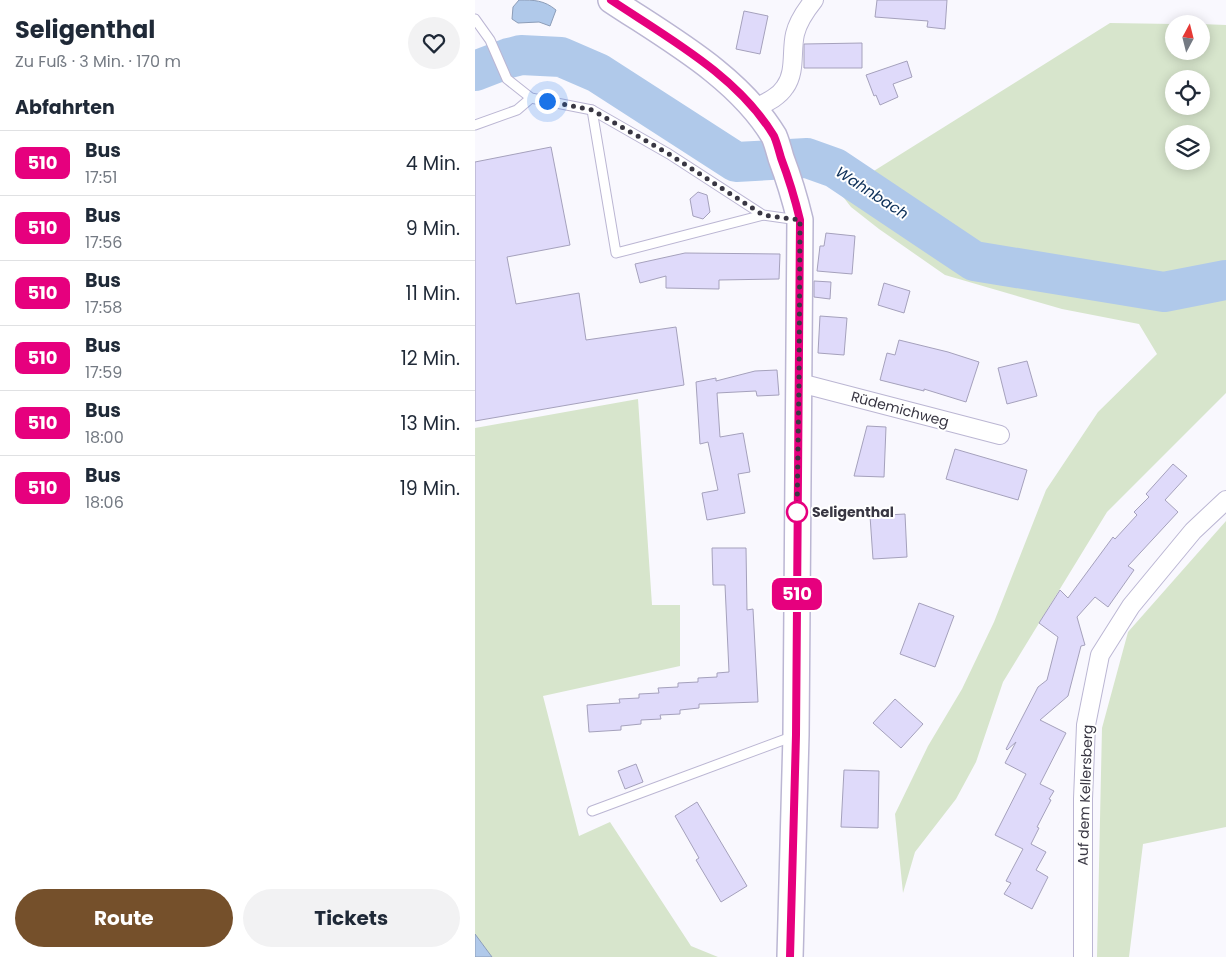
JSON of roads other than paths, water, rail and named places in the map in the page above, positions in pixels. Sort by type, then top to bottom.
[{"type":"main road","points":[[611,0],[694,55],[736,90],[753,109],[774,138],[792,189],[800,220],[796,735],[790,957]]},
{"type":"street","points":[[753,109],[771,100],[786,87],[791,74],[795,34],[801,17],[814,0]]},
{"type":"street","name":"Rüdemichweg","points":[[799,383],[1000,435]]},
{"type":"street","name":"Auf dem Kellersberg","points":[[1083,957],[1085,725],[1100,655],[1137,599],[1193,531],[1226,500]]},
{"type":"lane","points":[[475,19],[490,40],[507,79],[531,98],[592,110],[678,159],[763,215]]},
{"type":"lane","points":[[475,126],[517,110],[531,98]]},
{"type":"lane","points":[[592,110],[617,253],[763,215],[800,220]]},
{"type":"lane","points":[[592,811],[796,735]]},
{"type":"water","points":[[519,0],[539,1],[556,10],[550,26],[539,22],[518,23],[512,19],[513,7]]},
{"type":"water","points":[[475,934],[492,957],[475,957]]},
{"type":"waterway","name":"Wahnbach","points":[[475,71],[521,55],[561,57],[598,73],[736,162],[807,158],[835,168],[974,261],[1164,292],[1226,280]]},
{"type":"place","name":"Seligenthal","points":[[797,512]]}]
